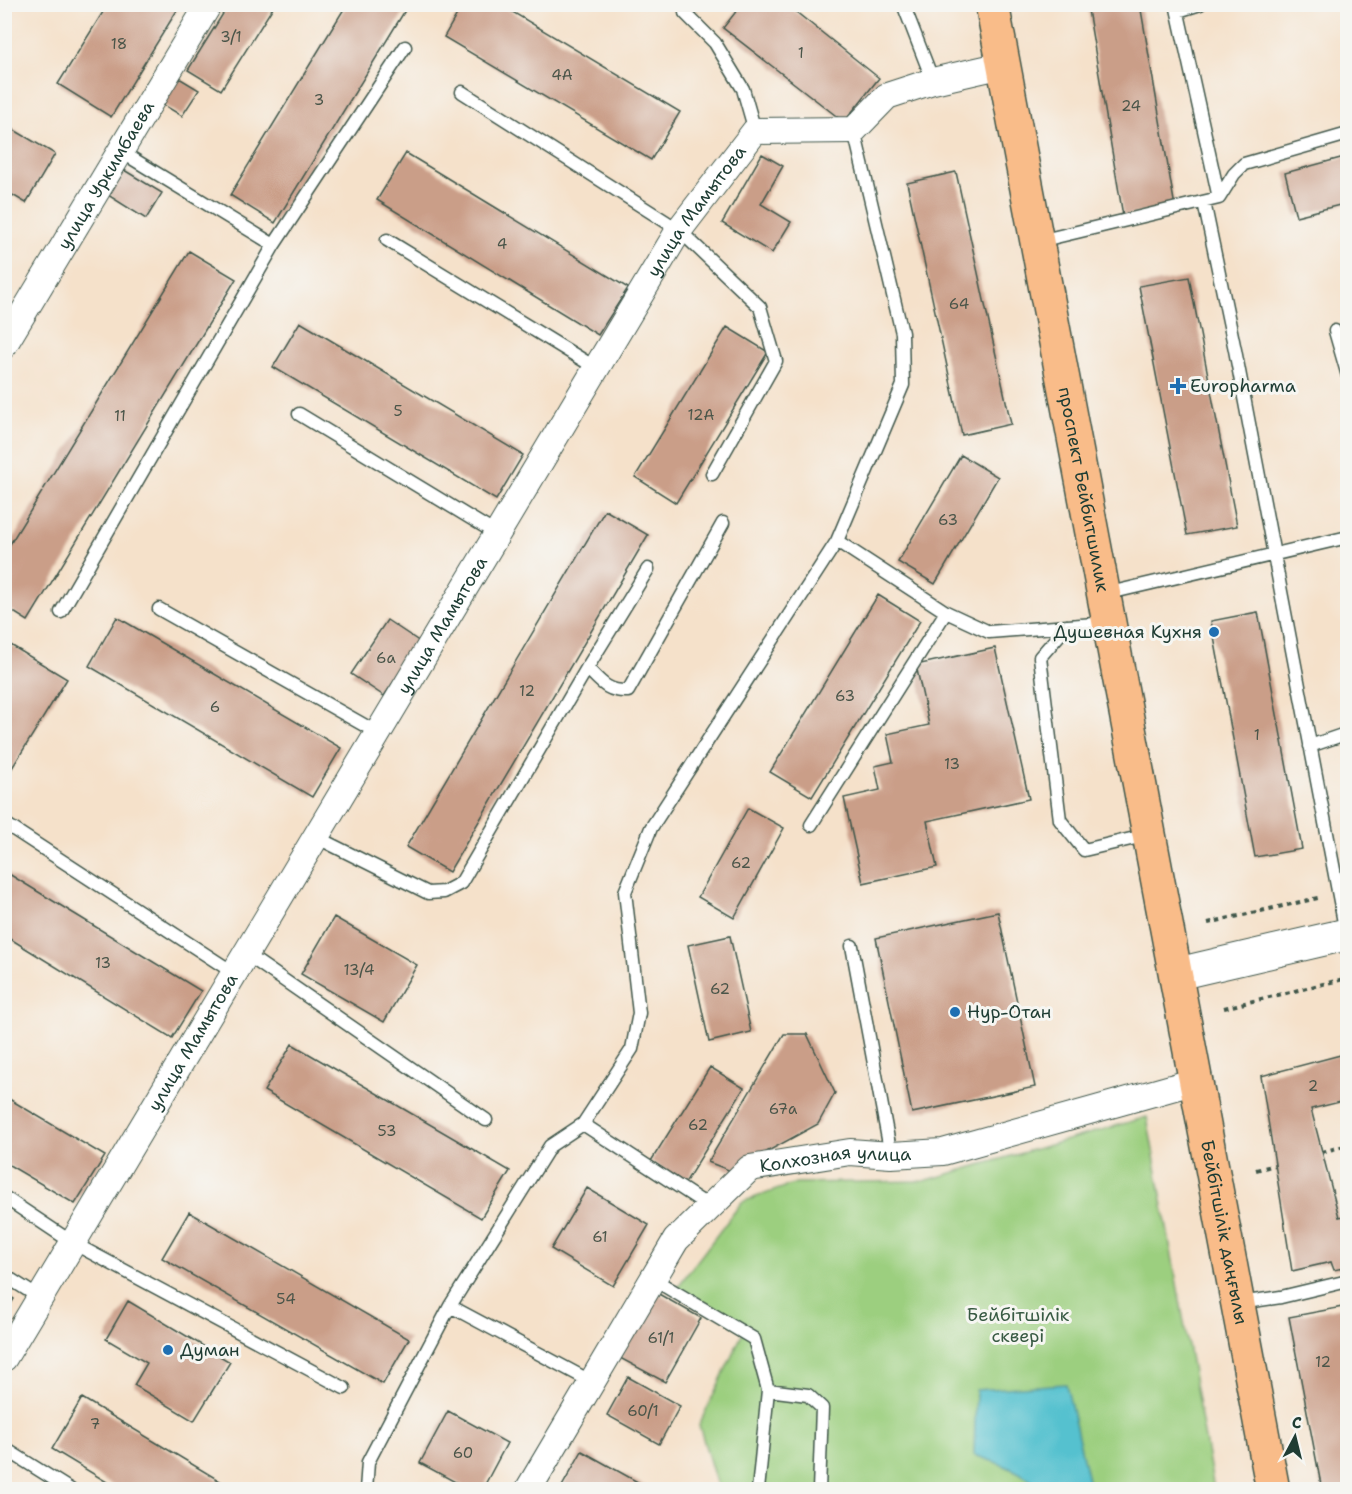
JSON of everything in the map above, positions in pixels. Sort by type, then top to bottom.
[{"type":"main road","name":"проспект Бейбитшилик","points":[[992,4],[1176,974]]},
{"type":"main road","name":"Бейбітшілік даңғылы","points":[[1176,974],[1273,1490]]},
{"type":"street","name":"улица Уркимбаева","points":[[4,345],[209,4]]},
{"type":"street","points":[[854,130],[888,96],[933,81],[1003,65]]},
{"type":"street","name":"улица Мамытова","points":[[4,1358],[679,230],[755,131],[854,130]]},
{"type":"street","points":[[1176,974],[1347,934]]},
{"type":"street","name":"Колхозная улица","points":[[528,1490],[676,1240],[750,1168],[850,1152],[891,1155],[943,1152],[1196,1081]]},
{"type":"lane","points":[[903,4],[933,81]]},
{"type":"lane","points":[[1200,4],[1177,8],[1219,198]]},
{"type":"lane","points":[[684,13],[715,43],[743,89],[755,131]]},
{"type":"lane","points":[[61,612],[274,245],[405,47]]},
{"type":"lane","points":[[462,92],[679,230],[760,307],[776,361],[712,474]]},
{"type":"lane","points":[[366,1490],[368,1462],[450,1306],[550,1146],[583,1124],[632,1049],[639,1013],[625,892],[651,828],[837,541],[903,385],[902,333],[854,130]]},
{"type":"lane","points":[[1037,241],[1219,198],[1234,174],[1244,164],[1347,134]]},
{"type":"lane","points":[[120,151],[274,245]]},
{"type":"lane","points":[[1204,202],[1235,350],[1347,934]]},
{"type":"lane","points":[[387,240],[596,368]]},
{"type":"lane","points":[[1335,331],[1347,376]]},
{"type":"lane","points":[[299,414],[497,534]]},
{"type":"lane","points":[[587,668],[615,692],[628,691],[723,523]]},
{"type":"lane","points":[[837,541],[946,612],[989,632],[1067,626],[1107,609],[1274,555],[1347,537]]},
{"type":"lane","points":[[316,837],[428,893],[444,892],[461,884],[587,668],[648,569]]},
{"type":"lane","points":[[159,609],[378,733]]},
{"type":"lane","points":[[811,825],[946,612]]},
{"type":"lane","points":[[1067,626],[1040,657],[1060,820],[1084,850],[1150,835]]},
{"type":"lane","points":[[1310,746],[1347,734]]},
{"type":"lane","points":[[4,823],[240,964],[486,1120]]},
{"type":"lane","points":[[852,946],[891,1155]]},
{"type":"lane","points":[[583,1124],[710,1207]]},
{"type":"lane","points":[[4,1197],[73,1243],[344,1388]]},
{"type":"lane","points":[[4,1275],[40,1298]]},
{"type":"lane","points":[[653,1279],[754,1339],[768,1390],[758,1490]]},
{"type":"lane","points":[[1238,1303],[1281,1297],[1347,1281]]},
{"type":"lane","points":[[450,1306],[592,1382]]},
{"type":"lane","points":[[768,1390],[808,1395],[822,1408],[819,1490]]},
{"type":"lane","points":[[4,1448],[72,1490]]},
{"type":"path","points":[[1208,923],[1338,893]]},
{"type":"path","points":[[1224,1008],[1347,978]]},
{"type":"path","points":[[1322,1152],[1347,1145]]},
{"type":"path","points":[[1256,1170],[1275,1165]]},
{"type":"green space","name":"Бейбітшілік сквері","points":[[1147,1117],[1214,1489],[718,1489],[699,1425],[747,1324],[676,1289],[742,1202],[796,1183],[924,1181]]},
{"type":"water","points":[[1066,1384],[1090,1489],[1041,1489],[1018,1472],[974,1455],[976,1390]]},
{"type":"building","points":[[108,4],[181,4],[111,117],[58,84]]},
{"type":"building","points":[[229,4],[275,4],[221,90],[188,70]]},
{"type":"building","points":[[347,4],[409,4],[275,223],[230,195]]},
{"type":"building","points":[[463,4],[499,4],[680,112],[651,160],[444,37]]},
{"type":"building","points":[[742,4],[786,4],[879,78],[844,122],[723,28]]},
{"type":"building","points":[[1087,4],[1140,4],[1175,207],[1123,216]]},
{"type":"building","points":[[179,78],[199,90],[182,116],[162,104]]},
{"type":"building","points":[[4,124],[55,154],[26,203],[4,190]]},
{"type":"building","points":[[406,153],[628,288],[598,335],[377,200]]},
{"type":"building","points":[[762,154],[783,166],[761,204],[791,222],[772,253],[722,223]]},
{"type":"building","points":[[1348,156],[1348,203],[1296,216],[1285,173]]},
{"type":"building","points":[[124,170],[162,193],[146,219],[108,195]]},
{"type":"building","points":[[956,172],[1011,424],[962,435],[907,183]]},
{"type":"building","points":[[189,251],[236,279],[28,621],[4,606],[4,554]]},
{"type":"building","points":[[1189,277],[1237,526],[1187,535],[1139,286]]},
{"type":"building","points":[[300,322],[523,455],[496,500],[273,367]]},
{"type":"building","points":[[727,327],[768,352],[676,503],[635,477]]},
{"type":"building","points":[[961,455],[998,477],[935,584],[898,562]]},
{"type":"building","points":[[605,510],[648,535],[449,872],[406,847]]},
{"type":"building","points":[[878,595],[920,621],[812,797],[770,772]]},
{"type":"building","points":[[1258,612],[1302,849],[1255,857],[1211,621]]},
{"type":"building","points":[[117,617],[341,748],[312,797],[89,666]]},
{"type":"building","points":[[387,620],[420,642],[384,696],[351,674]]},
{"type":"building","points":[[4,641],[67,679],[4,781]]},
{"type":"building","points":[[995,648],[1029,799],[927,821],[937,867],[863,883],[844,798],[880,790],[875,766],[893,762],[887,734],[929,725],[916,665]]},
{"type":"building","points":[[748,808],[784,828],[734,918],[698,897]]},
{"type":"building","points":[[4,871],[201,991],[172,1038],[4,935]]},
{"type":"building","name":"Нур-Отан","points":[[998,912],[1035,1087],[912,1113],[876,938]]},
{"type":"building","points":[[334,917],[417,965],[384,1022],[301,974]]},
{"type":"building","points":[[730,936],[751,1032],[709,1042],[688,945]]},
{"type":"building","points":[[784,1034],[807,1034],[835,1093],[818,1124],[731,1171],[708,1162]]},
{"type":"building","points":[[292,1044],[510,1171],[481,1218],[264,1091]]},
{"type":"building","points":[[1348,1053],[1348,1100],[1311,1109],[1339,1217],[1348,1215],[1348,1267],[1334,1270],[1331,1262],[1292,1271],[1261,1076]]},
{"type":"building","points":[[710,1067],[744,1088],[685,1183],[651,1161]]},
{"type":"building","points":[[4,1096],[105,1156],[75,1204],[4,1162]]},
{"type":"building","points":[[587,1188],[649,1225],[613,1286],[551,1249]]},
{"type":"building","points":[[189,1212],[409,1339],[383,1384],[162,1258]]},
{"type":"building","points":[[4,1293],[14,1299],[4,1315]]},
{"type":"building","points":[[657,1293],[701,1318],[665,1382],[620,1358]]},
{"type":"building","name":"Думан","points":[[128,1301],[230,1362],[194,1421],[134,1385],[147,1363],[106,1339]]},
{"type":"building","points":[[1348,1306],[1348,1490],[1322,1490],[1289,1317]]},
{"type":"building","points":[[628,1377],[680,1406],[659,1444],[607,1415]]},
{"type":"building","points":[[82,1398],[235,1490],[120,1490],[52,1449]]},
{"type":"building","points":[[448,1411],[507,1443],[482,1490],[470,1490],[420,1463]]},
{"type":"building","points":[[582,1451],[652,1490],[560,1490]]},
{"type":"place","name":"Europharma","points":[[1178,386]]},
{"type":"place","name":"Душевная Кухня","points":[[1214,632]]},
{"type":"place","name":"Нур-Отан","points":[[955,1012]]},
{"type":"place","name":"Думан","points":[[168,1350]]}]
